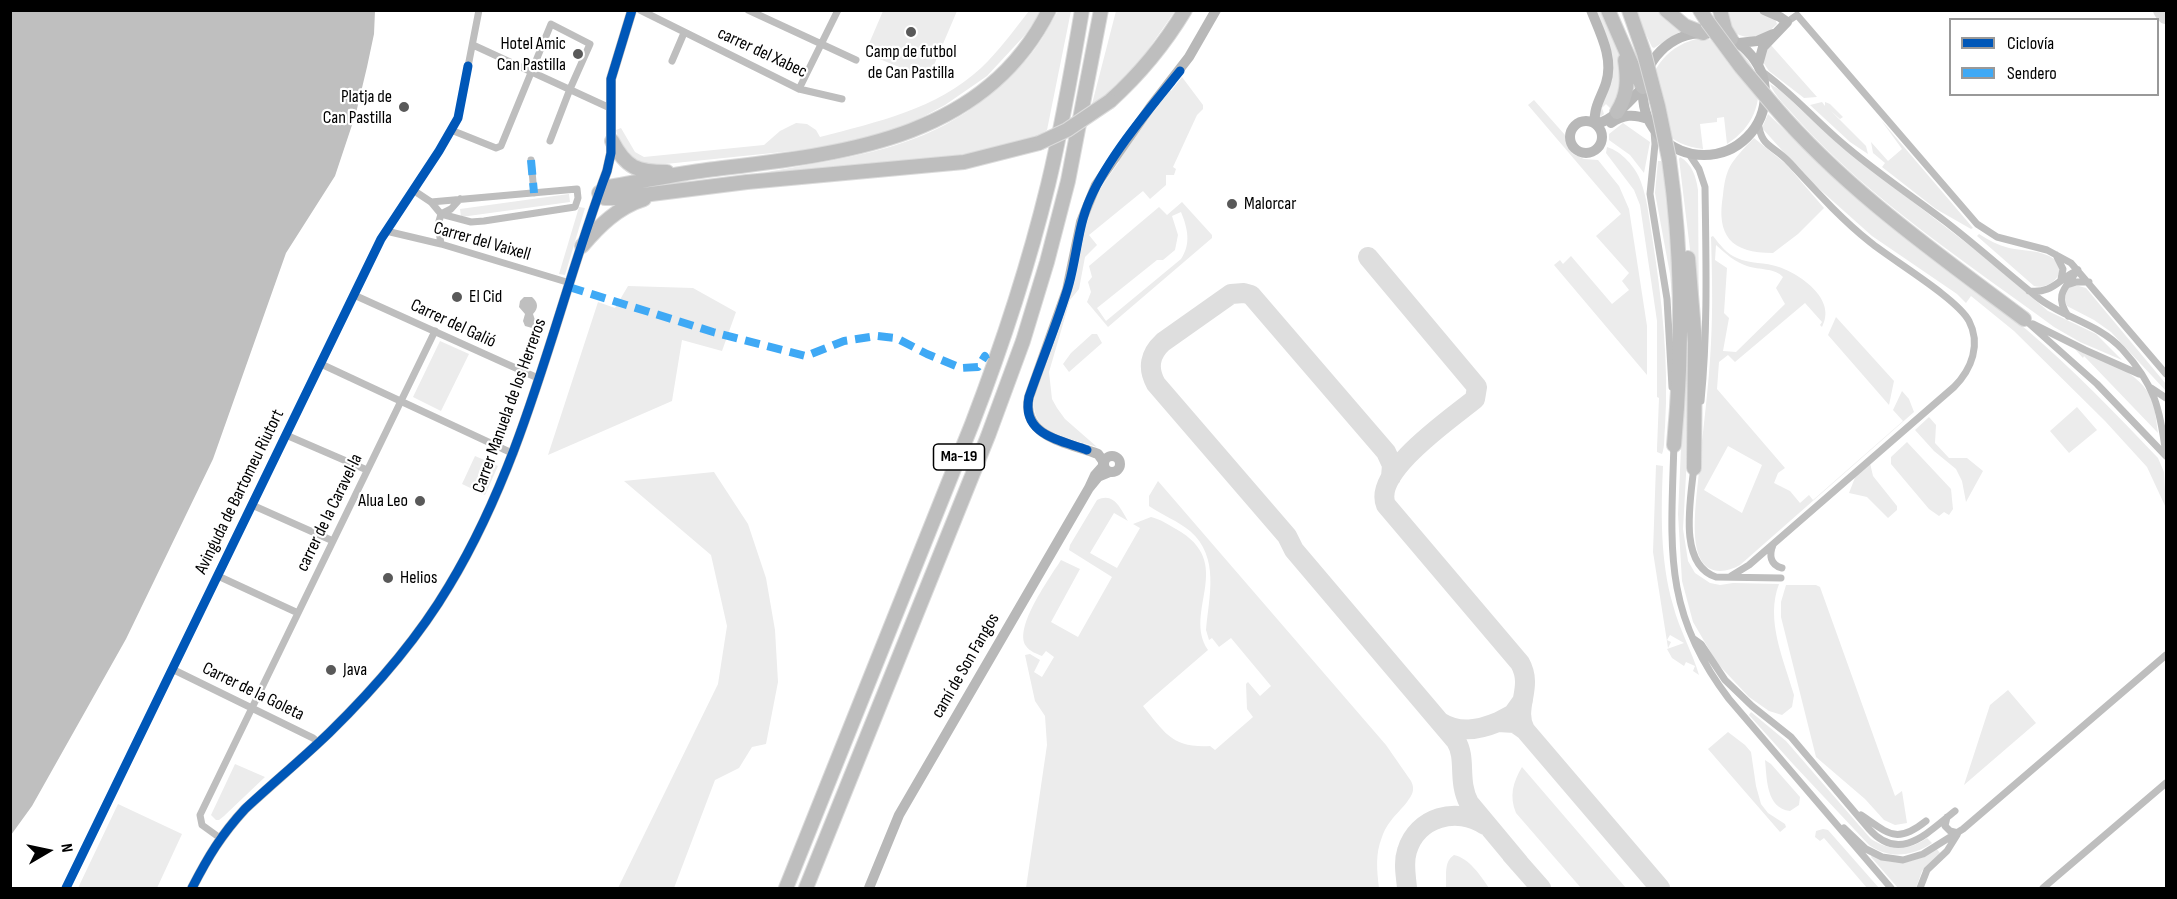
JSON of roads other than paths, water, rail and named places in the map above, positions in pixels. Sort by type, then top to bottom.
[{"type":"highway","points":[[1049,10],[1031,41],[1000,76],[965,103],[934,122],[869,145],[608,187],[599,193],[605,198],[612,199],[747,182],[947,165],[990,157],[1039,143],[1072,127],[1110,101],[1152,58],[1185,10]]},
{"type":"highway","name":"Ma-19","points":[[786,888],[998,354],[1048,186],[1082,10]]},
{"type":"highway","name":"Ma-19","points":[[806,888],[1017,359],[1058,222],[1077,141],[1101,10]]},
{"type":"highway","points":[[1090,76],[1102,47],[1110,10]]},
{"type":"highway","points":[[1608,10],[1643,87]]},
{"type":"highway","points":[[1629,10],[1644,53],[1658,106],[1669,159],[1680,253],[1682,335],[1674,445]]},
{"type":"highway","points":[[1666,10],[1685,26],[1703,21],[1796,132],[1854,187],[2024,319]]},
{"type":"highway","points":[[1720,10],[1725,29],[1735,41]]},
{"type":"highway","points":[[1617,112],[1626,95],[1627,86],[1622,43]]},
{"type":"highway","points":[[612,141],[624,162],[638,169],[652,172],[699,171]]},
{"type":"highway","points":[[582,246],[608,219],[623,209],[641,200],[684,189]]},
{"type":"highway","points":[[1674,197],[1689,263],[1694,313],[1694,468]]},
{"type":"street","points":[[479,10],[473,45],[610,108]]},
{"type":"street","name":"Carrer Manuela de los Herreros","points":[[192,888],[220,838],[245,809],[319,743],[361,701],[413,639],[448,587],[492,506],[514,454],[540,379],[610,161],[611,79],[632,10]]},
{"type":"street","name":"carrer del Xabec","points":[[640,10],[799,89],[842,99]]},
{"type":"street","points":[[748,10],[856,60]]},
{"type":"street","points":[[799,89],[838,10]]},
{"type":"street","name":"camí de Son Fangos","points":[[869,888],[899,815],[1089,488],[1093,477],[1107,468],[1098,454],[1039,431],[1031,421],[1029,397],[1067,290],[1081,222],[1096,185],[1141,120],[1189,57],[1216,10]]},
{"type":"street","points":[[1592,10],[1609,66],[1607,81],[1595,110],[1595,123],[1602,135]]},
{"type":"street","points":[[1764,10],[1786,22]]},
{"type":"street","points":[[1759,67],[1761,52],[1776,32],[1797,15],[1978,225],[1988,233],[2006,240],[2053,252],[2064,258],[2089,282],[2166,374]]},
{"type":"street","points":[[1689,154],[1702,174],[1706,196],[1705,362],[1690,513],[1693,556],[1707,574],[1722,578],[1743,570],[1959,382],[1971,362],[1975,340],[1972,326],[1960,308],[1868,241],[1818,195],[1786,159],[1763,140],[1759,132],[1758,121],[1764,98],[1763,81],[1752,55],[1735,41],[1718,34],[1703,21],[1663,49],[1649,66],[1643,87],[1643,102],[1654,131],[1666,144],[1689,154],[1712,155],[1730,149],[1745,138],[1758,121]]},
{"type":"street","points":[[451,130],[496,148],[501,146],[551,24],[590,44],[550,141]]},
{"type":"street","points":[[1735,41],[1757,41],[1776,32]]},
{"type":"street","points":[[672,61],[684,33]]},
{"type":"street","name":"Avinguda de Bartomeu Riutort","points":[[66,888],[386,231],[458,118],[473,45]]},
{"type":"street","points":[[1759,67],[1797,99],[1850,150],[1992,259],[2029,291],[2049,306],[2096,328],[2114,341],[2151,388],[2160,412],[2166,455]]},
{"type":"street","points":[[1582,121],[1603,122],[1643,87]]},
{"type":"street","points":[[1595,110],[1573,128],[1570,135],[1571,144],[1577,150],[1585,153],[1594,151],[1600,146],[1606,127],[1621,117],[1631,115],[1648,119]]},
{"type":"street","points":[[1654,131],[1656,144],[1650,194],[1671,339],[1674,445],[1672,546],[1678,597],[1690,636],[1724,692],[1891,888]]},
{"type":"street","points":[[531,160],[534,193]]},
{"type":"street","points":[[413,190],[431,202],[441,214],[471,222],[575,207],[578,198],[577,189],[431,202]]},
{"type":"street","points":[[441,244],[438,225],[441,214],[451,209],[460,199]]},
{"type":"street","name":"Carrer del Vaixell","points":[[386,231],[441,244],[570,283]]},
{"type":"street","points":[[2053,252],[2062,263],[2064,282],[2061,301],[2068,316]]},
{"type":"street","points":[[2029,291],[2048,291],[2064,282],[2078,270]]},
{"type":"street","points":[[2064,282],[2089,282]]},
{"type":"street","name":"Carrer del Galió","points":[[354,295],[540,379]]},
{"type":"street","points":[[2024,319],[2085,350],[2142,375]]},
{"type":"street","points":[[2024,319],[2097,384],[2166,455]]},
{"type":"street","name":"carrer de la Caravel·la","points":[[220,838],[202,825],[200,815],[435,331]]},
{"type":"street","points":[[321,364],[514,454]]},
{"type":"street","points":[[2151,388],[2166,398]]},
{"type":"street","points":[[286,435],[367,470]]},
{"type":"street","points":[[252,506],[333,542]]},
{"type":"street","points":[[1773,545],[1770,553],[1772,560],[1776,566],[1782,568]]},
{"type":"street","points":[[218,576],[298,613]]},
{"type":"street","points":[[1731,576],[1781,578]]},
{"type":"street","points":[[1690,636],[1701,644],[1725,680],[1752,706],[1791,737],[1876,837],[1885,842],[1897,844],[1918,840],[1955,810]]},
{"type":"street","points":[[1818,803],[1866,849],[1887,859],[1903,860],[1917,857],[1958,833],[2166,655]]},
{"type":"street","name":"Carrer de la Goleta","points":[[172,669],[252,707],[319,743]]},
{"type":"street","points":[[2043,888],[2166,783]]},
{"type":"street","points":[[1853,810],[1884,831],[1894,834],[1911,832],[1926,821]]},
{"type":"street","points":[[1947,817],[1945,826],[1950,831],[1958,833]]},
{"type":"street","points":[[1920,888],[1927,870],[1947,851],[1958,833]]},
{"type":"place","name":"Camp de futbol de Can Pastilla","points":[[911,32]]},
{"type":"place","name":"Hotel Amic Can Pastilla","points":[[578,54]]},
{"type":"place","name":"Platja de Can Pastilla","points":[[404,107]]},
{"type":"place","name":"Malorcar","points":[[1232,204]]},
{"type":"place","name":"El Cid","points":[[457,297]]},
{"type":"place","name":"Alua Leo","points":[[420,501]]},
{"type":"place","name":"Helios","points":[[388,578]]},
{"type":"place","name":"Java","points":[[331,670]]}]
